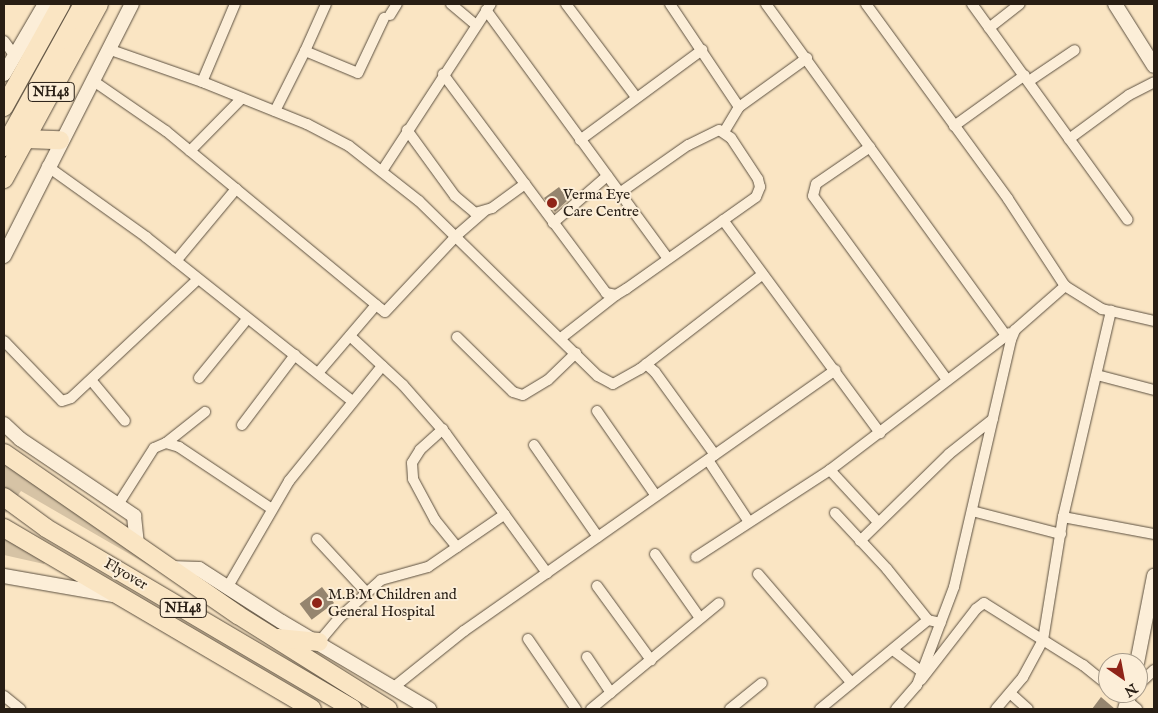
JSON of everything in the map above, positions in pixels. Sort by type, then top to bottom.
[{"type":"highway","points":[[4,107],[48,4]]},
{"type":"highway","name":"NH48","points":[[4,147],[82,4]]},
{"type":"highway","name":"NH48","points":[[4,179],[99,4]]},
{"type":"highway","points":[[26,139],[60,140]]},
{"type":"highway","name":"NH48","points":[[4,452],[272,637],[388,709]]},
{"type":"highway","name":"Flyover","points":[[4,497],[46,528],[353,709]]},
{"type":"highway","points":[[4,528],[312,709]]},
{"type":"highway","points":[[272,637],[319,642]]},
{"type":"street","points":[[4,74],[48,4]]},
{"type":"street","points":[[4,256],[60,140],[132,4]]},
{"type":"street","points":[[202,82],[235,4]]},
{"type":"street","points":[[276,111],[326,4]]},
{"type":"street","points":[[305,51],[358,73],[387,17],[398,4]]},
{"type":"street","points":[[451,4],[476,25]]},
{"type":"street","points":[[670,4],[739,107]]},
{"type":"street","points":[[766,4],[1006,336]]},
{"type":"street","points":[[866,4],[954,126],[1064,286],[1076,295],[1111,311],[1154,321]]},
{"type":"street","points":[[972,4],[1128,220]]},
{"type":"street","points":[[989,28],[1020,4]]},
{"type":"street","points":[[1115,4],[1154,66]]},
{"type":"street","points":[[382,171],[406,130],[488,7],[580,140],[621,192],[668,258]]},
{"type":"street","points":[[572,7],[636,98]]},
{"type":"street","points":[[4,41],[14,56]]},
{"type":"street","points":[[108,49],[202,82],[276,111],[349,146],[382,171],[456,236],[598,376],[613,384],[646,364],[763,274]]},
{"type":"street","points":[[580,140],[702,50]]},
{"type":"street","points":[[954,126],[1027,78],[1075,50]]},
{"type":"street","points":[[724,132],[739,107],[806,58]]},
{"type":"street","points":[[443,74],[606,293],[616,295]]},
{"type":"street","points":[[92,80],[190,151],[385,312],[456,236],[485,212],[525,184]]},
{"type":"street","points":[[1069,139],[1129,95],[1154,82]]},
{"type":"street","points":[[190,151],[242,98]]},
{"type":"street","points":[[406,130],[468,209],[475,213],[485,212]]},
{"type":"street","points":[[561,338],[616,295],[756,197],[760,187],[758,179],[724,132],[719,130],[688,145],[621,192]]},
{"type":"street","points":[[870,147],[816,184],[813,196],[947,380]]},
{"type":"street","points":[[48,166],[176,261],[352,401]]},
{"type":"street","points":[[553,223],[607,176]]},
{"type":"street","points":[[176,261],[236,189]]},
{"type":"street","points":[[723,220],[880,433]]},
{"type":"street","points":[[4,341],[62,401],[71,398],[198,279]]},
{"type":"street","points":[[696,557],[830,470],[1015,330],[1064,286]]},
{"type":"street","points":[[318,373],[376,305]]},
{"type":"street","points":[[996,709],[1032,664],[1043,640],[1063,517],[1111,311]]},
{"type":"street","points":[[199,378],[248,318]]},
{"type":"street","points":[[917,685],[920,671],[954,587],[1015,330]]},
{"type":"street","points":[[350,336],[382,366],[442,429],[547,573]]},
{"type":"street","points":[[457,336],[506,386],[523,395],[548,380],[576,353]]},
{"type":"street","points":[[242,425],[295,355]]},
{"type":"street","points":[[646,364],[655,372],[712,457],[749,522]]},
{"type":"street","points":[[227,588],[289,480],[382,366]]},
{"type":"street","points":[[394,686],[547,573],[835,370]]},
{"type":"street","points":[[1097,375],[1154,390]]},
{"type":"street","points":[[91,380],[125,421]]},
{"type":"street","points":[[597,411],[656,496]]},
{"type":"street","points":[[119,503],[154,448],[166,443],[205,412]]},
{"type":"street","points":[[860,541],[950,454],[993,419]]},
{"type":"street","points":[[4,424],[20,439],[119,503],[134,516],[137,543]]},
{"type":"street","points":[[442,429],[420,450],[412,462],[413,479],[435,520],[457,547]]},
{"type":"street","points":[[166,443],[178,447],[272,509]]},
{"type":"street","points":[[534,445],[598,537]]},
{"type":"street","points":[[830,470],[878,522]]},
{"type":"street","points":[[972,510],[1061,534]]},
{"type":"street","points":[[835,513],[928,620],[941,623]]},
{"type":"street","points":[[319,642],[366,592],[381,580],[428,567],[505,514]]},
{"type":"street","points":[[1063,517],[1154,534]]},
{"type":"street","points":[[316,539],[366,592]]},
{"type":"street","points":[[655,554],[700,618]]},
{"type":"street","points":[[170,568],[199,568],[227,588],[394,686],[429,709]]},
{"type":"street","points":[[758,574],[851,682]]},
{"type":"street","points":[[4,576],[126,598]]},
{"type":"street","points":[[1139,653],[1154,576]]},
{"type":"street","points":[[597,586],[652,660]]},
{"type":"street","points":[[591,709],[719,603]]},
{"type":"street","points":[[896,709],[976,609],[984,603],[1043,640],[1098,678]]},
{"type":"street","points":[[820,709],[928,620]]},
{"type":"street","points":[[528,639],[576,709]]},
{"type":"street","points":[[893,650],[920,671]]},
{"type":"street","points":[[587,657],[611,693]]},
{"type":"street","points":[[730,709],[762,683]]},
{"type":"street","points":[[1010,692],[1028,709]]},
{"type":"street","points":[[4,696],[20,709]]},
{"type":"shaded area","points":[[4,459],[188,588],[21,491],[6,513],[4,511]]},
{"type":"shaded area","points":[[4,533],[47,559],[44,564],[4,555]]},
{"type":"building","points":[[559,187],[568,200],[555,212],[544,198]]},
{"type":"building","points":[[322,587],[334,603],[312,620],[300,604]]},
{"type":"building","points":[[1098,701],[1098,703],[1108,703],[1115,709],[1092,709]]},
{"type":"place","name":"Verma Eye Care Centre","points":[[552,203]]},
{"type":"place","name":"M.B.M Children and General Hospital","points":[[317,603]]}]
